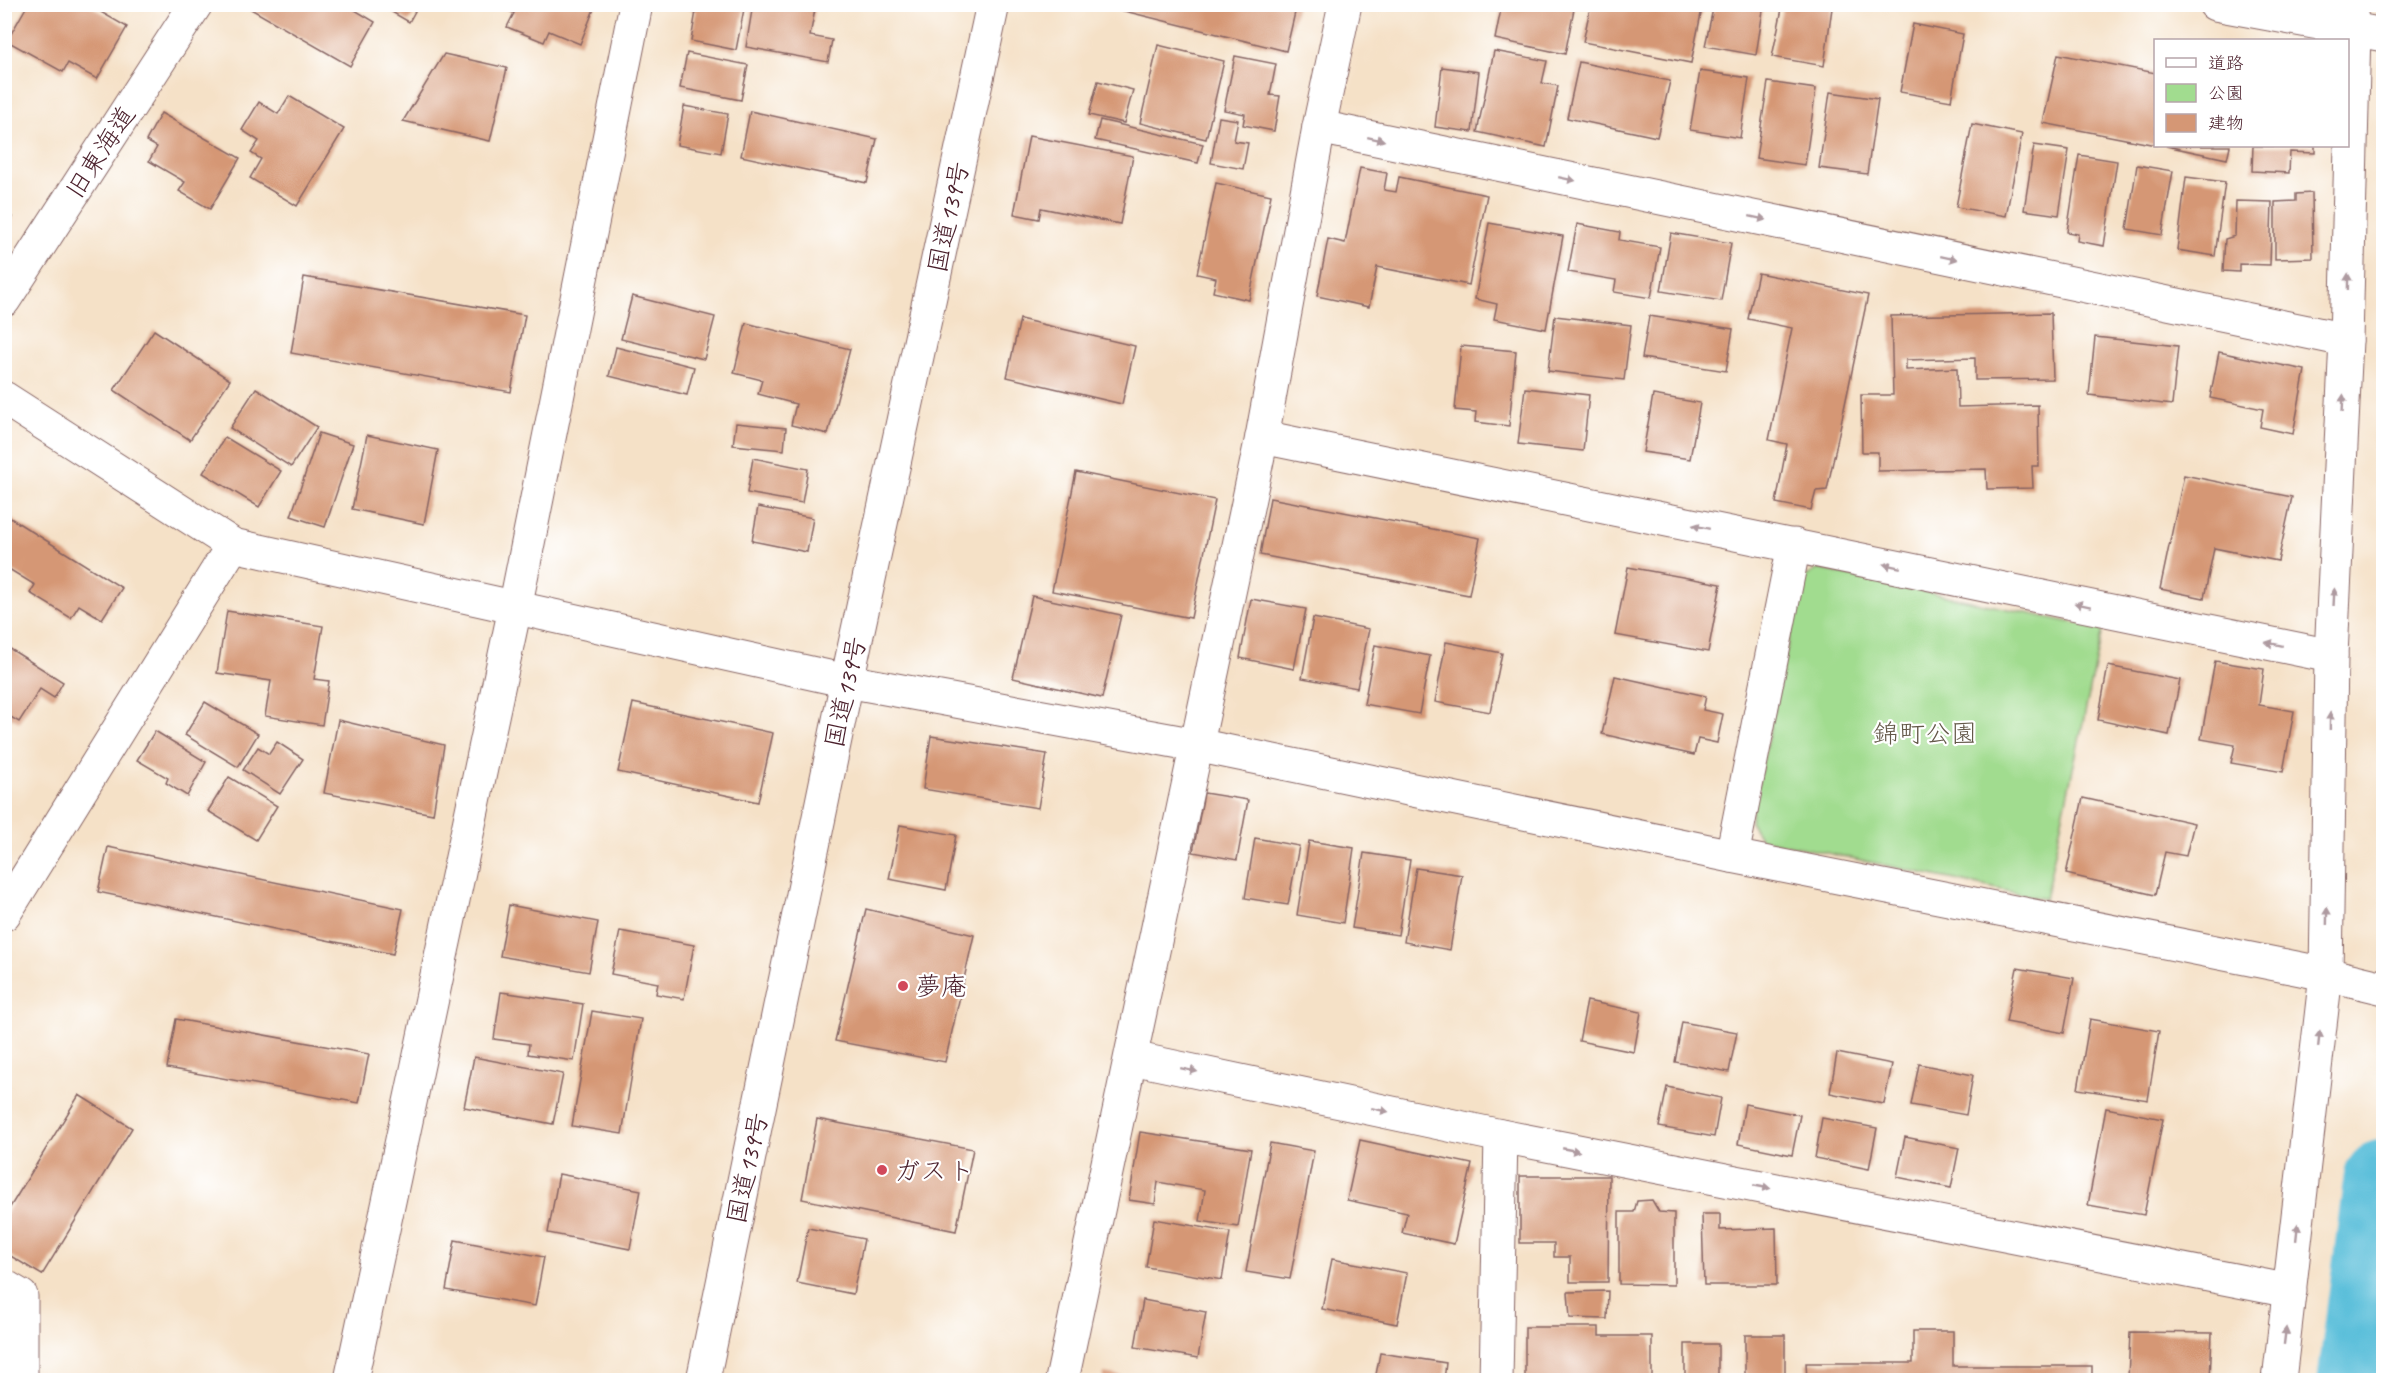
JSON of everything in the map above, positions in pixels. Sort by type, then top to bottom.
[{"type":"main road","name":"旧東海道","points":[[4,300],[196,4]]},
{"type":"main road","points":[[351,1380],[515,608],[636,4]]},
{"type":"main road","name":"国道139号","points":[[704,1380],[847,681],[993,4]]},
{"type":"main road","points":[[1062,1380],[1262,437],[1319,127],[1345,4]]},
{"type":"main road","points":[[2215,4],[2362,23],[2331,656],[2326,974],[2279,1380]]},
{"type":"main road","points":[[1319,127],[2346,340]]},
{"type":"main road","points":[[4,398],[233,545],[847,681],[1196,745],[1732,856],[2326,974],[2384,988]]},
{"type":"main road","points":[[1262,437],[2331,656]]},
{"type":"main road","points":[[4,914],[233,545]]},
{"type":"main road","points":[[1732,856],[1794,546]]},
{"type":"main road","points":[[1132,1058],[1500,1136],[2290,1291]]},
{"type":"main road","points":[[1496,1380],[1500,1136]]},
{"type":"main road","points":[[4,1286],[21,1296],[21,1380]]},
{"type":"green space","name":"錦町公園","points":[[1818,569],[2103,629],[2045,899],[1761,839],[1750,822],[1802,579]]},
{"type":"building","points":[[28,4],[87,4],[127,27],[97,79],[68,63],[63,72],[7,41]]},
{"type":"building","points":[[251,4],[345,4],[375,22],[350,66],[249,8]]},
{"type":"building","points":[[378,4],[419,4],[409,22]]},
{"type":"building","points":[[494,4],[596,4],[580,44],[549,31],[544,42],[507,27],[514,13]]},
{"type":"building","points":[[672,4],[745,4],[736,50],[691,41],[696,11]]},
{"type":"building","points":[[753,4],[816,4],[810,36],[832,40],[828,62],[746,47]]},
{"type":"building","points":[[1096,4],[1297,4],[1286,51]]},
{"type":"building","points":[[1502,4],[1575,4],[1565,54],[1495,39]]},
{"type":"building","points":[[1591,4],[1703,4],[1691,63],[1583,42]]},
{"type":"building","points":[[1714,4],[1764,4],[1756,55],[1705,46]]},
{"type":"building","points":[[1783,4],[1811,4],[1832,8],[1824,66],[1772,57]]},
{"type":"building","points":[[1913,24],[1963,34],[1951,101],[1900,92]]},
{"type":"building","points":[[1158,45],[1224,61],[1206,139],[1140,123]]},
{"type":"building","points":[[1494,51],[1547,61],[1542,83],[1558,86],[1546,147],[1477,132]]},
{"type":"building","points":[[687,53],[748,65],[741,100],[680,88]]},
{"type":"building","points":[[444,54],[507,68],[490,141],[403,121]]},
{"type":"building","points":[[2058,54],[2154,73],[2154,145],[2043,123]]},
{"type":"building","points":[[1235,56],[1276,64],[1270,95],[1280,96],[1274,131],[1243,125],[1245,114],[1224,110]]},
{"type":"building","points":[[1579,62],[1670,81],[1657,137],[1567,118]]},
{"type":"building","points":[[1442,67],[1479,72],[1472,132],[1435,127]]},
{"type":"building","points":[[1700,71],[1749,78],[1740,138],[1690,130]]},
{"type":"building","points":[[1098,81],[1133,90],[1124,123],[1089,115]]},
{"type":"building","points":[[1768,82],[1816,89],[1805,165],[1756,158]]},
{"type":"building","points":[[1830,92],[1878,99],[1867,174],[1819,168]]},
{"type":"building","points":[[289,96],[344,129],[297,206],[250,178],[261,159],[251,153],[259,141],[242,130],[259,102],[278,114]]},
{"type":"building","points":[[684,106],[728,114],[721,153],[677,145]]},
{"type":"building","points":[[750,111],[877,139],[867,183],[741,156]]},
{"type":"building","points":[[161,113],[240,158],[210,209],[179,191],[185,182],[149,161],[157,147],[146,141]]},
{"type":"building","points":[[1219,117],[1238,120],[1234,141],[1248,143],[1243,169],[1211,163]]},
{"type":"building","points":[[1100,120],[1203,144],[1198,163],[1095,140]]},
{"type":"building","points":[[1972,124],[2022,134],[2006,216],[1956,207]]},
{"type":"building","points":[[1029,136],[1133,156],[1120,224],[1041,208],[1039,219],[1014,214]]},
{"type":"building","points":[[2034,145],[2069,150],[2059,215],[2024,210]]},
{"type":"building","points":[[2171,147],[2230,147],[2227,159]]},
{"type":"building","points":[[2253,147],[2315,147],[2315,153],[2290,152],[2289,173],[2252,171]]},
{"type":"building","points":[[2079,155],[2117,161],[2104,246],[2077,241],[2078,234],[2067,232]]},
{"type":"building","points":[[2137,165],[2173,171],[2162,235],[2127,229]]},
{"type":"building","points":[[1360,168],[1387,173],[1384,190],[1396,192],[1399,177],[1487,195],[1469,285],[1377,267],[1369,307],[1317,296],[1328,239],[1345,243]]},
{"type":"building","points":[[2186,177],[2225,182],[2215,256],[2177,250]]},
{"type":"building","points":[[1216,183],[1271,195],[1249,300],[1213,292],[1216,278],[1197,274]]},
{"type":"building","points":[[2312,193],[2313,258],[2275,259],[2275,202],[2296,201],[2296,194]]},
{"type":"building","points":[[2236,201],[2272,202],[2270,265],[2239,264],[2239,272],[2223,271],[2225,239],[2235,236]]},
{"type":"building","points":[[4,213],[12,217],[4,230]]},
{"type":"building","points":[[1489,223],[1563,236],[1546,329],[1494,319],[1497,304],[1475,299]]},
{"type":"building","points":[[1577,224],[1620,232],[1619,240],[1660,247],[1651,298],[1614,292],[1616,280],[1568,272]]},
{"type":"building","points":[[1671,233],[1731,243],[1721,301],[1661,291]]},
{"type":"building","points":[[1758,273],[1868,295],[1827,490],[1816,491],[1811,510],[1776,503],[1787,444],[1769,440],[1792,328],[1748,319]]},
{"type":"building","points":[[304,277],[525,315],[511,392],[291,353]]},
{"type":"building","points":[[632,296],[715,317],[704,359],[621,339]]},
{"type":"building","points":[[2051,313],[2053,379],[1975,380],[1975,358],[1906,360],[1906,370],[1957,368],[1958,407],[2038,405],[2039,466],[2032,466],[2033,488],[1987,489],[1986,469],[1878,471],[1878,452],[1862,452],[1861,395],[1893,395],[1891,316]]},
{"type":"building","points":[[1555,316],[1631,325],[1624,380],[1548,371]]},
{"type":"building","points":[[1649,316],[1733,329],[1726,371],[1642,358]]},
{"type":"building","points":[[1020,319],[1135,346],[1122,404],[1007,377]]},
{"type":"building","points":[[746,323],[850,349],[828,434],[791,425],[796,404],[758,394],[762,380],[734,373]]},
{"type":"building","points":[[154,330],[230,380],[190,440],[114,390]]},
{"type":"building","points":[[2095,337],[2178,346],[2172,405],[2089,395]]},
{"type":"building","points":[[1461,346],[1516,351],[1509,426],[1475,422],[1476,412],[1455,410]]},
{"type":"building","points":[[616,347],[694,367],[687,395],[609,376]]},
{"type":"building","points":[[2219,352],[2305,370],[2293,434],[2260,427],[2263,409],[2210,398]]},
{"type":"building","points":[[256,388],[317,427],[291,467],[230,428]]},
{"type":"building","points":[[1525,388],[1589,395],[1583,451],[1518,444]]},
{"type":"building","points":[[1653,395],[1700,403],[1690,459],[1643,452]]},
{"type":"building","points":[[736,423],[786,428],[784,450],[733,445]]},
{"type":"building","points":[[319,433],[353,444],[325,527],[291,516]]},
{"type":"building","points":[[367,435],[438,450],[424,524],[352,509]]},
{"type":"building","points":[[225,437],[281,471],[259,507],[203,473]]},
{"type":"building","points":[[753,458],[808,469],[802,503],[747,493]]},
{"type":"building","points":[[1076,472],[1215,500],[1191,618],[1052,591]]},
{"type":"building","points":[[2184,475],[2292,497],[2278,561],[2214,548],[2204,598],[2160,589]]},
{"type":"building","points":[[1270,498],[1480,538],[1469,595],[1260,555]]},
{"type":"building","points":[[758,507],[813,518],[807,552],[752,541]]},
{"type":"building","points":[[4,514],[122,588],[102,619],[79,605],[71,618],[30,593],[35,585],[4,566]]},
{"type":"building","points":[[1628,567],[1721,584],[1708,652],[1615,635]]},
{"type":"building","points":[[1032,596],[1121,615],[1102,698],[1013,678]]},
{"type":"building","points":[[1251,599],[1306,609],[1294,669],[1240,658]]},
{"type":"building","points":[[227,611],[323,626],[314,679],[329,681],[322,725],[265,716],[271,681],[217,673]]},
{"type":"building","points":[[1313,618],[1369,629],[1357,688],[1302,678]]},
{"type":"building","points":[[1446,642],[1502,653],[1490,712],[1435,702]]},
{"type":"building","points":[[4,645],[63,682],[54,698],[40,689],[19,722],[4,713]]},
{"type":"building","points":[[1375,645],[1430,656],[1419,714],[1364,704]]},
{"type":"building","points":[[2215,661],[2264,669],[2259,705],[2294,711],[2283,772],[2231,763],[2235,745],[2201,739]]},
{"type":"building","points":[[2108,666],[2180,680],[2169,735],[2098,720]]},
{"type":"building","points":[[1615,676],[1706,696],[1703,710],[1723,714],[1717,743],[1698,739],[1694,755],[1602,734]]},
{"type":"building","points":[[205,702],[258,734],[238,767],[185,735]]},
{"type":"building","points":[[633,703],[773,733],[758,802],[618,772]]},
{"type":"building","points":[[338,720],[444,745],[433,814],[324,793]]},
{"type":"building","points":[[155,731],[206,762],[187,796],[166,783],[168,778],[137,760]]},
{"type":"building","points":[[931,736],[1047,754],[1038,808],[923,789]]},
{"type":"building","points":[[277,742],[303,759],[280,794],[243,770],[258,747],[269,754]]},
{"type":"building","points":[[229,777],[277,806],[256,840],[208,811]]},
{"type":"building","points":[[1204,793],[1248,800],[1237,860],[1193,852]]},
{"type":"building","points":[[2083,798],[2194,823],[2186,856],[2165,852],[2155,895],[2066,874]]},
{"type":"building","points":[[900,825],[956,835],[946,890],[889,879]]},
{"type":"building","points":[[1255,838],[1299,846],[1288,905],[1245,898]]},
{"type":"building","points":[[1309,841],[1354,848],[1343,923],[1297,915]]},
{"type":"building","points":[[108,847],[403,909],[393,954],[98,892]]},
{"type":"building","points":[[1364,853],[1410,860],[1398,935],[1352,928]]},
{"type":"building","points":[[1416,868],[1462,875],[1450,950],[1404,942]]},
{"type":"building","points":[[509,905],[598,922],[589,972],[500,956]]},
{"type":"building","points":[[866,909],[974,935],[945,1062],[835,1041]]},
{"type":"building","points":[[620,931],[694,945],[684,999],[656,994],[658,983],[611,974]]},
{"type":"building","points":[[2017,968],[2074,978],[2064,1033],[2006,1022]]},
{"type":"building","points":[[501,992],[583,1004],[574,1061],[528,1054],[529,1044],[494,1039]]},
{"type":"building","points":[[1587,1001],[1641,1012],[1634,1052],[1579,1041]]},
{"type":"building","points":[[592,1011],[641,1019],[622,1134],[572,1126]]},
{"type":"building","points":[[176,1019],[369,1054],[359,1103],[167,1068]]},
{"type":"building","points":[[2090,1019],[2159,1031],[2148,1100],[2078,1089]]},
{"type":"building","points":[[1682,1022],[1737,1032],[1729,1072],[1675,1062]]},
{"type":"building","points":[[1837,1053],[1892,1064],[1884,1104],[1830,1093]]},
{"type":"building","points":[[474,1057],[563,1074],[553,1124],[464,1107]]},
{"type":"building","points":[[1919,1064],[1973,1075],[1966,1115],[1911,1105]]},
{"type":"building","points":[[1667,1087],[1721,1098],[1714,1137],[1659,1127]]},
{"type":"building","points":[[79,1095],[132,1128],[42,1275],[4,1252],[4,1217]]},
{"type":"building","points":[[1745,1104],[1800,1115],[1792,1155],[1738,1144]]},
{"type":"building","points":[[2106,1108],[2163,1119],[2144,1215],[2088,1205]]},
{"type":"building","points":[[1822,1118],[1877,1128],[1869,1169],[1815,1158]]},
{"type":"building","points":[[817,1119],[973,1149],[956,1231],[802,1199]]},
{"type":"building","points":[[1140,1132],[1251,1149],[1238,1227],[1200,1221],[1205,1190],[1158,1182],[1155,1204],[1129,1200]]},
{"type":"building","points":[[1905,1137],[1959,1148],[1951,1188],[1897,1177]]},
{"type":"building","points":[[1360,1140],[1472,1164],[1454,1244],[1402,1233],[1407,1213],[1347,1200]]},
{"type":"building","points":[[1270,1143],[1314,1151],[1290,1279],[1246,1272]]},
{"type":"building","points":[[559,1174],[641,1190],[630,1249],[548,1233]]},
{"type":"building","points":[[1520,1176],[1609,1176],[1608,1282],[1570,1282],[1570,1257],[1554,1257],[1554,1243],[1520,1243]]},
{"type":"building","points":[[1652,1200],[1659,1212],[1674,1213],[1674,1285],[1619,1284],[1619,1212],[1634,1212],[1637,1201]]},
{"type":"building","points":[[1702,1214],[1720,1214],[1720,1230],[1776,1228],[1777,1285],[1704,1285]]},
{"type":"building","points":[[1154,1219],[1230,1232],[1222,1280],[1146,1267]]},
{"type":"building","points":[[808,1228],[864,1239],[853,1294],[797,1283]]},
{"type":"building","points":[[455,1240],[544,1257],[535,1306],[446,1290]]},
{"type":"building","points":[[1332,1259],[1407,1273],[1397,1324],[1322,1309]]},
{"type":"building","points":[[1608,1291],[1607,1319],[1570,1318],[1568,1292]]},
{"type":"building","points":[[1143,1300],[1206,1312],[1198,1358],[1135,1347]]},
{"type":"building","points":[[1525,1327],[1599,1327],[1599,1336],[1652,1336],[1652,1380],[1525,1380]]},
{"type":"building","points":[[1913,1331],[1953,1331],[1953,1366],[2092,1366],[2092,1380],[1807,1380],[1806,1363],[1913,1363]]},
{"type":"building","points":[[2130,1332],[2212,1333],[2210,1380],[2128,1380]]},
{"type":"building","points":[[1745,1335],[1785,1335],[1785,1380],[1745,1380]]},
{"type":"building","points":[[1685,1344],[1718,1344],[1718,1380],[1685,1380]]},
{"type":"building","points":[[1380,1353],[1446,1363],[1444,1380],[1375,1380]]},
{"type":"building","points":[[1104,1373],[1141,1379],[1141,1380],[1103,1380]]},
{"type":"waterway","points":[[2358,1380],[2384,1180]]},
{"type":"place","name":"夢庵","points":[[903,986]]},
{"type":"place","name":"ガスト","points":[[882,1170]]}]
